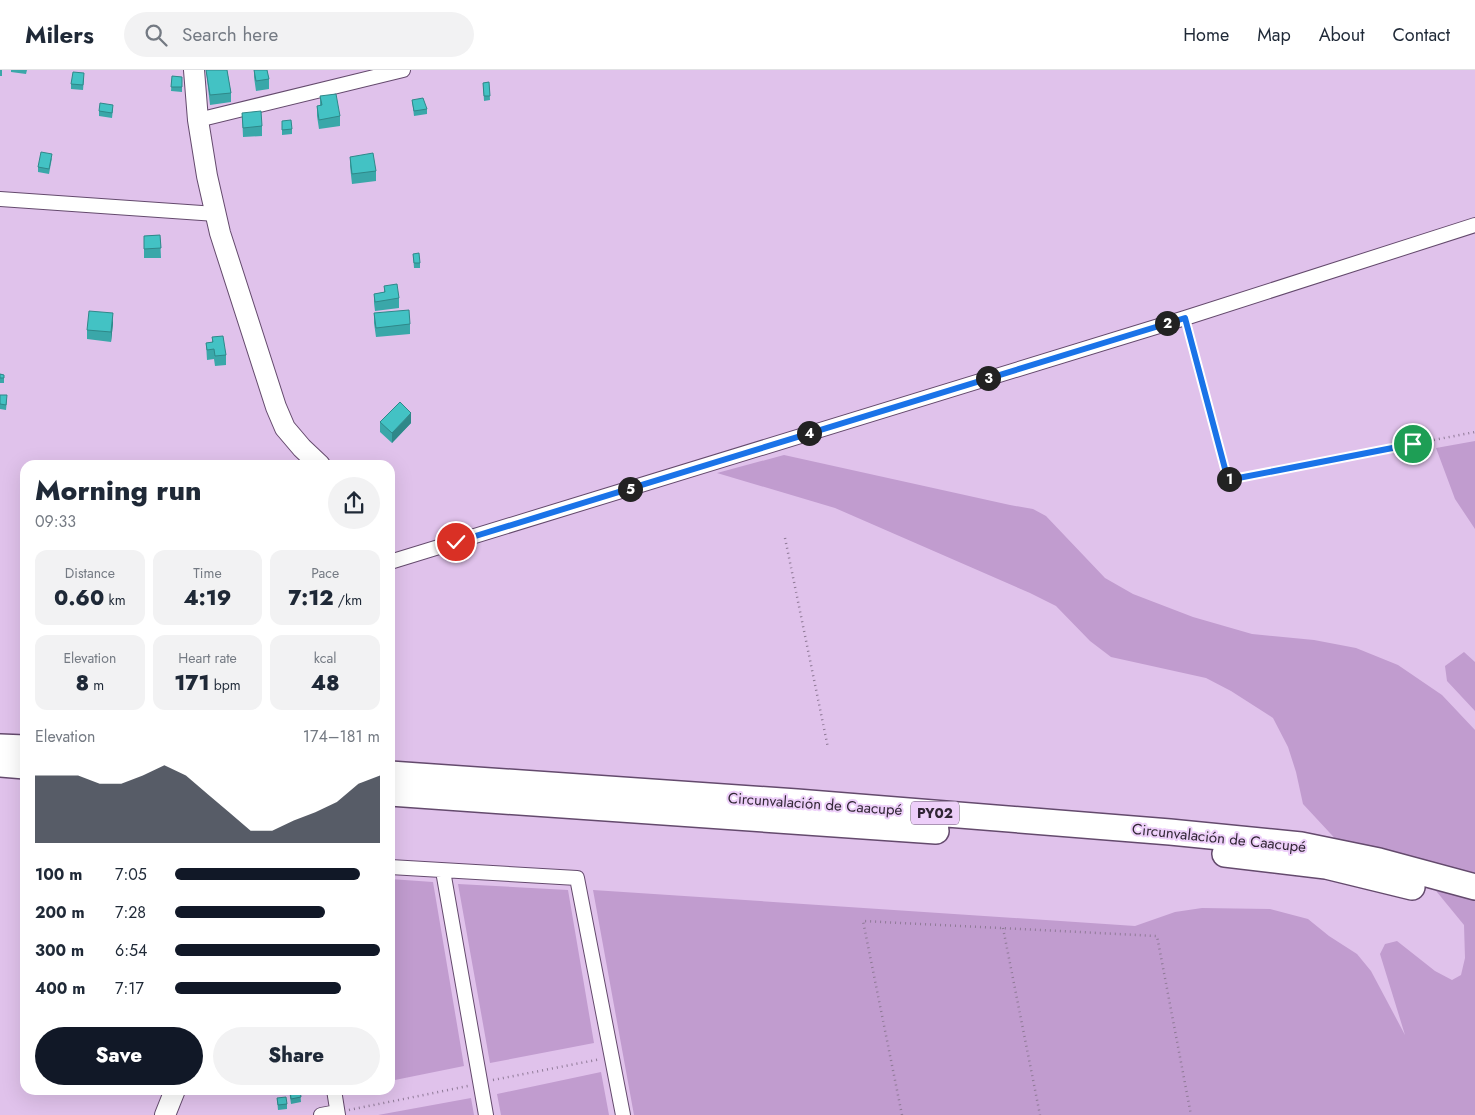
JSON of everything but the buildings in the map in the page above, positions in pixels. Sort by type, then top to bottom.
[{"type":"highway","points":[[0,747],[20,748]]},
{"type":"highway","points":[[0,764],[20,766]]},
{"type":"highway","name":"Circunvalación de Caacupé","points":[[395,774],[807,803],[1170,832],[1301,845],[1379,861],[1475,887]]},
{"type":"highway","name":"Circunvalación de Caacupé","points":[[395,793],[808,821],[1191,850],[1326,866],[1475,903]]},
{"type":"street","points":[[194,70],[198,120],[220,233],[276,407],[285,428],[315,460]]},
{"type":"street","points":[[198,120],[403,70]]},
{"type":"street","points":[[0,199],[216,214]]},
{"type":"street","points":[[395,560],[1185,318],[1475,225]]},
{"type":"street","points":[[395,867],[577,878],[623,1115]]},
{"type":"street","points":[[443,871],[486,1115]]},
{"type":"street","points":[[165,1115],[173,1095]]},
{"type":"street","points":[[321,1115],[338,1113],[335,1095]]},
{"type":"path","points":[[1185,318],[1228,480],[1475,432]]},
{"type":"path","points":[[785,538],[828,748]]},
{"type":"path","points":[[902,1115],[863,921],[1157,936],[1191,1115]]},
{"type":"path","points":[[1003,928],[1040,1115]]},
{"type":"shaded area","points":[[1475,441],[1475,529],[1455,499],[1436,448]]},
{"type":"shaded area","points":[[784,455],[1033,509],[1046,516],[1105,578],[1133,594],[1193,617],[1252,634],[1314,640],[1356,648],[1398,665],[1442,695],[1475,730],[1475,1115],[634,1115],[593,890],[1135,926],[1175,912],[1202,908],[1270,909],[1308,919],[1329,936],[1357,954],[1371,971],[1405,1035],[1380,954],[1385,944],[1397,941],[1435,971],[1452,980],[1461,975],[1465,958],[1464,925],[1432,886],[1355,860],[1303,804],[1288,747],[1273,718],[1231,691],[1206,678],[1111,657],[1090,641],[1056,606],[1030,593],[835,508],[717,473]]},
{"type":"shaded area","points":[[1464,652],[1475,662],[1475,711],[1447,681],[1445,666]]},
{"type":"shaded area","points":[[395,879],[433,882],[464,1066],[395,1080]]},
{"type":"shaded area","points":[[458,884],[568,890],[594,1043],[490,1063]]},
{"type":"shaded area","points":[[601,1072],[609,1115],[501,1115],[497,1094]]},
{"type":"shaded area","points":[[471,1098],[474,1115],[378,1115]]},
{"type":"route","points":[[456,542],[1185,318],[1228,480],[1413,444]]}]
